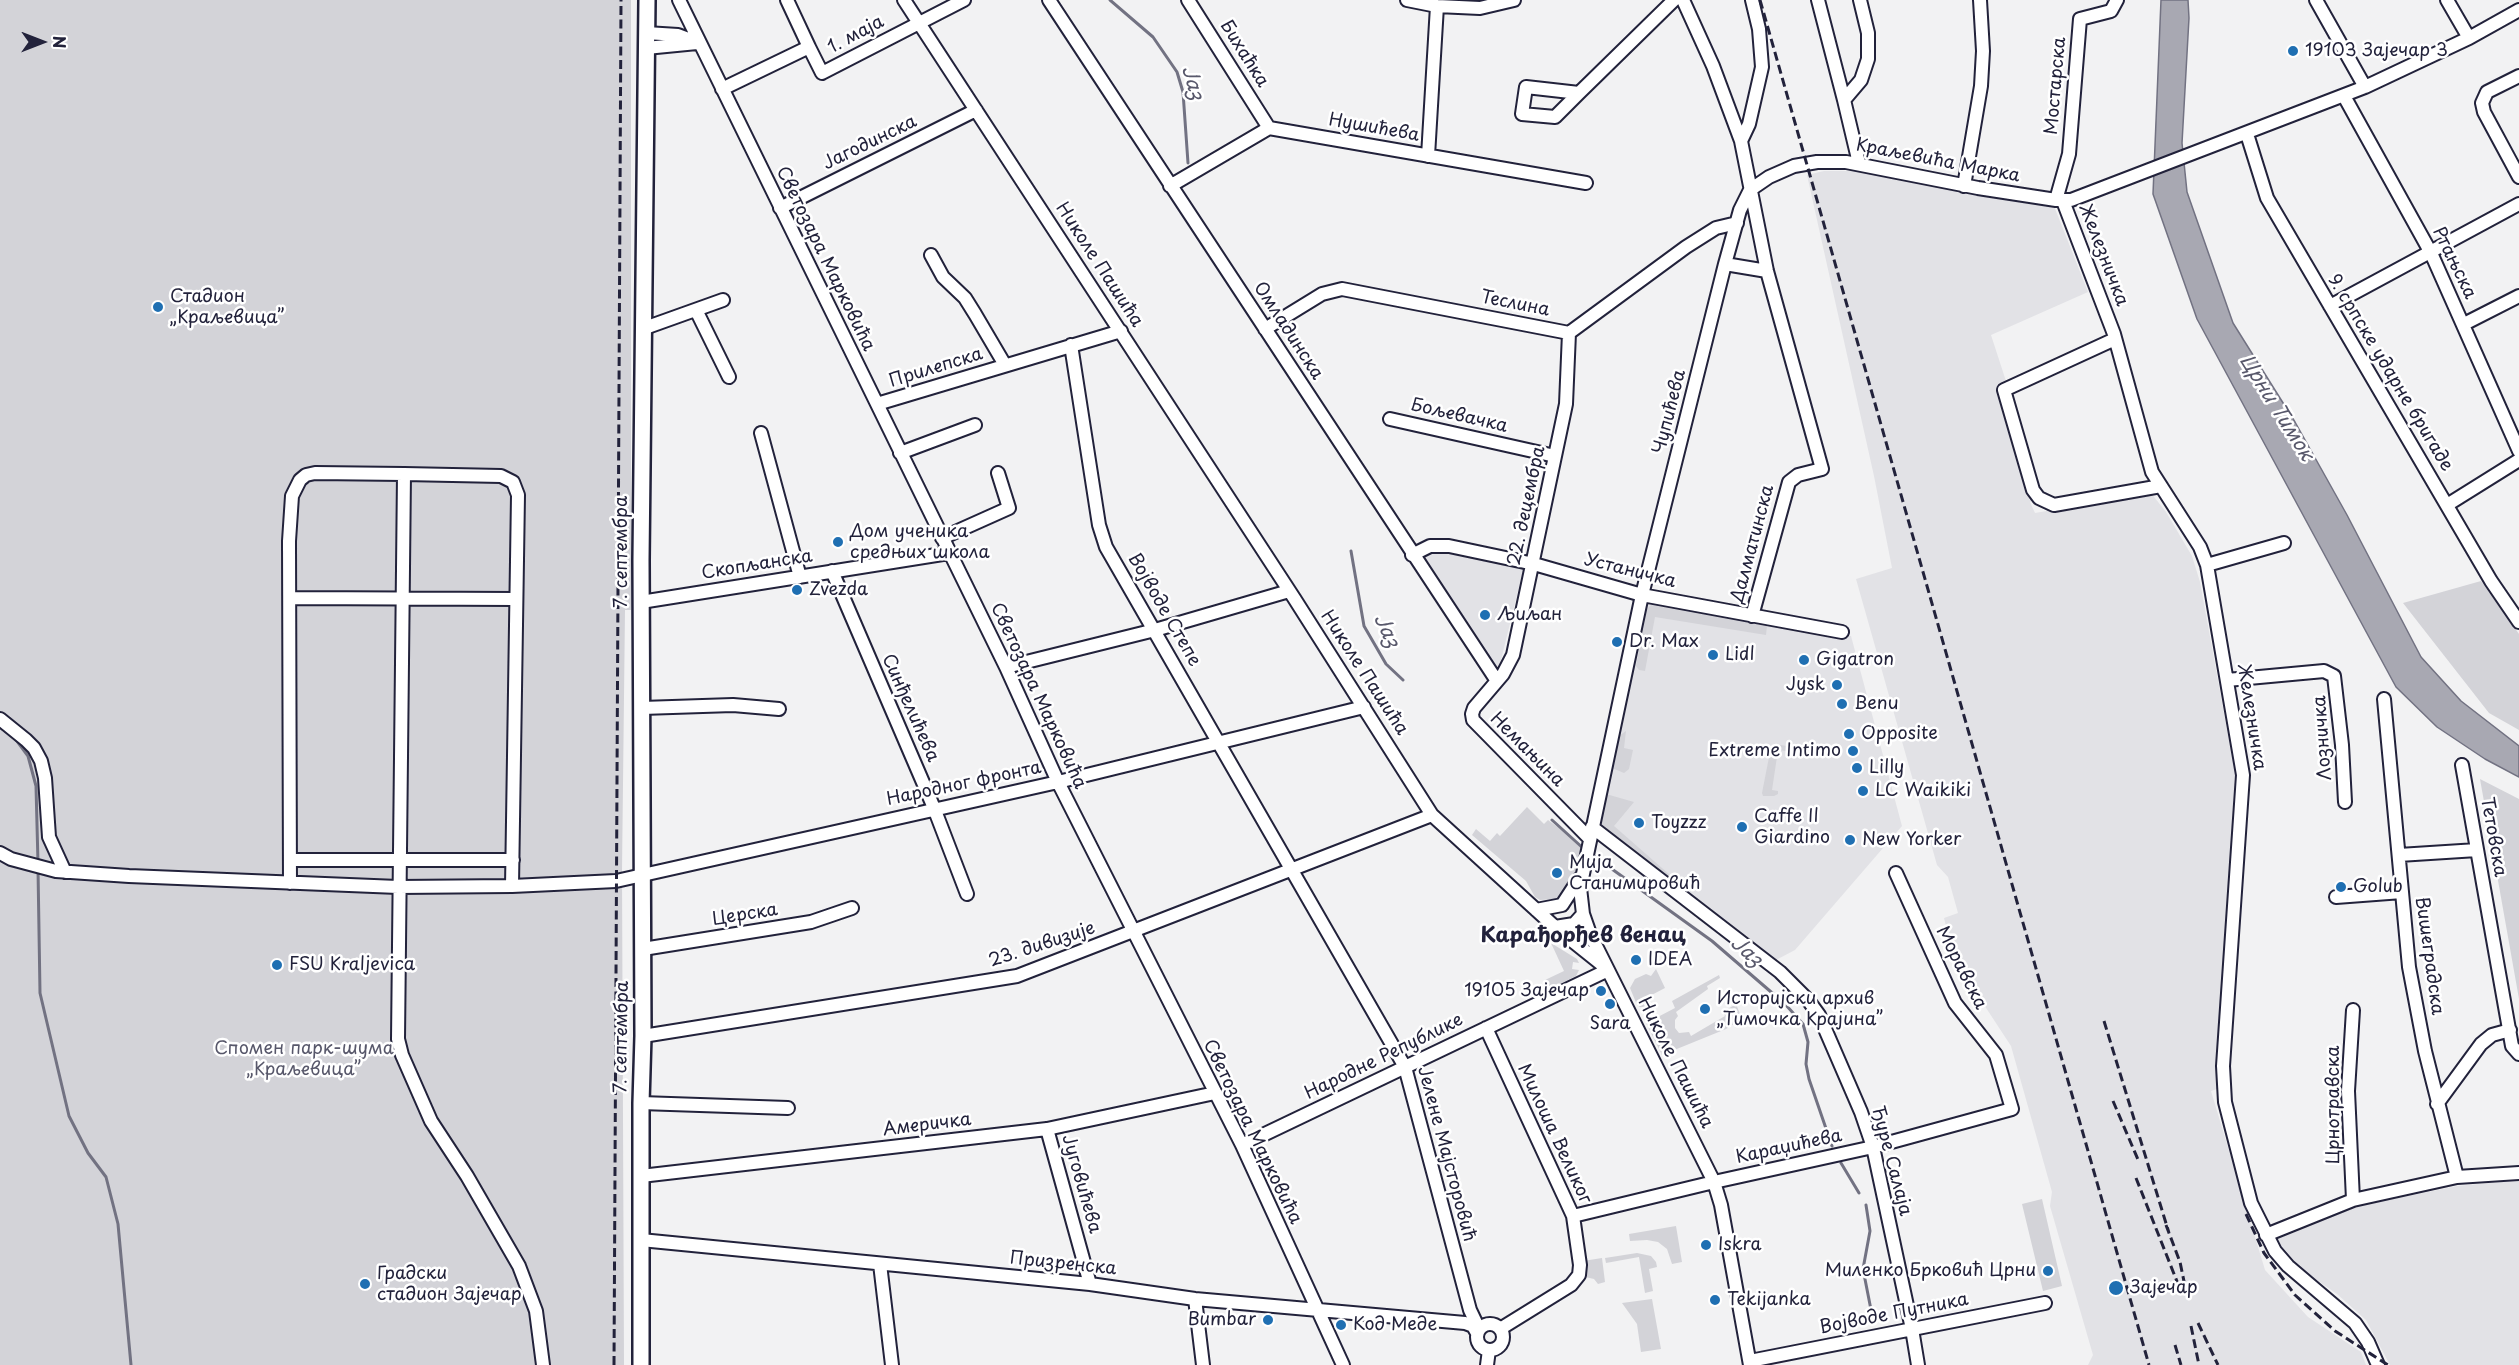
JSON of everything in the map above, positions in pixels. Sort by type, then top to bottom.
[{"type":"main road","name":"7. септембра","points":[[641,1365],[642,329],[647,0]]},
{"type":"street","name":"Светозара Марковића","points":[[679,0],[1006,667],[1058,782],[1132,933],[1242,1145],[1342,1365]]},
{"type":"street","points":[[722,89],[809,47],[787,0]]},
{"type":"street","name":"Николе Пашића","points":[[904,0],[1432,815],[1555,927],[1608,970],[1714,1182],[1721,1205],[1750,1363]]},
{"type":"street","name":"1. маја","points":[[809,47],[822,73],[964,0]]},
{"type":"street","name":"Омладинска","points":[[1049,0],[1497,681]]},
{"type":"street","name":"Бихаћка","points":[[1188,0],[1269,128]]},
{"type":"street","points":[[1407,0],[1437,6],[1480,8],[1514,0]]},
{"type":"street","points":[[1579,93],[1674,0]]},
{"type":"street","points":[[1683,0],[1724,94],[1741,141],[1767,271],[1725,264]]},
{"type":"street","points":[[1741,141],[1749,124],[1762,67],[1759,29],[1752,0]]},
{"type":"street","points":[[1818,0],[1859,163]]},
{"type":"street","points":[[1845,100],[1861,80],[1868,59],[1868,33],[1860,0]]},
{"type":"street","points":[[1964,186],[1981,86],[1983,51],[1980,0]]},
{"type":"street","name":"Мостарска","points":[[2060,200],[2068,154],[2080,19],[2111,11],[2117,0]]},
{"type":"street","points":[[2316,0],[2365,87]]},
{"type":"street","points":[[2447,0],[2469,38]]},
{"type":"street","points":[[1428,156],[1437,6]]},
{"type":"street","name":"Краљевића Марка","points":[[1750,190],[1768,177],[1794,166],[1816,162],[1859,163],[1964,186],[2060,200],[2123,181],[2344,96],[2469,38],[2519,10]]},
{"type":"street","points":[[646,40],[699,43]]},
{"type":"street","points":[[2519,76],[2487,92],[2482,103],[2484,112],[2519,177]]},
{"type":"street","name":"Ртањска","points":[[2344,96],[2431,253],[2519,451]]},
{"type":"street","name":"Јагодинска","points":[[780,208],[976,110]]},
{"type":"street","points":[[1170,186],[1269,128]]},
{"type":"street","name":"Нушићева","points":[[1269,128],[1586,183]]},
{"type":"street","name":"9. српске ударне бригаде","points":[[2247,134],[2267,198],[2491,581],[2519,622]]},
{"type":"street","name":"Чупићева","points":[[1582,873],[1642,596],[1725,264],[1750,190]]},
{"type":"street","name":"Железничка","points":[[2060,200],[2115,339],[2152,472],[2200,547],[2207,565],[2243,775],[2223,1083],[2229,1122],[2251,1203],[2266,1235],[2288,1266],[2335,1305],[2362,1332],[2378,1365]]},
{"type":"street","points":[[2330,306],[2519,204]]},
{"type":"street","name":"Теслина","points":[[1265,329],[1322,294],[1342,289],[1569,333],[1686,247],[1716,228],[1737,223]]},
{"type":"street","name":"Прилепска","points":[[931,255],[943,277],[965,298],[1005,365]]},
{"type":"street","name":"Далматинска","points":[[1752,616],[1789,482],[1798,475],[1822,470],[1767,271]]},
{"type":"street","points":[[2464,324],[2519,296]]},
{"type":"street","points":[[642,329],[723,300]]},
{"type":"street","points":[[696,310],[729,377]]},
{"type":"street","name":"Прилепска","points":[[877,404],[1120,331]]},
{"type":"street","name":"22. децембра","points":[[1497,681],[1513,655],[1533,564],[1566,404],[1569,333]]},
{"type":"street","points":[[2115,339],[2004,390],[2033,490],[2044,502],[2054,505],[2161,486]]},
{"type":"street","name":"Војводе Степе","points":[[1071,345],[1101,535],[1292,870]]},
{"type":"street","name":"Бољевачка","points":[[1390,419],[1555,456]]},
{"type":"street","points":[[900,453],[975,425]]},
{"type":"street","points":[[761,433],[800,576]]},
{"type":"street","points":[[2447,506],[2519,460]]},
{"type":"street","points":[[290,883],[292,496],[300,480],[306,475],[315,473],[404,474],[501,476],[513,482],[518,495],[512,886]]},
{"type":"street","points":[[942,538],[1009,508],[998,473]]},
{"type":"street","points":[[404,474],[397,1025],[402,1055],[431,1121],[467,1176],[519,1266],[536,1311],[543,1365]]},
{"type":"street","points":[[2207,565],[2284,543]]},
{"type":"street","name":"Устаничка","points":[[1412,555],[1430,546],[1442,545],[1533,564],[1642,596],[1842,632]]},
{"type":"street","name":"Скопљанска","points":[[641,602],[949,553]]},
{"type":"street","name":"Синђелићева","points":[[832,571],[934,808],[967,894]]},
{"type":"street","points":[[1006,667],[1155,630],[1289,591]]},
{"type":"street","points":[[290,598],[516,599]]},
{"type":"street","name":"Лозничка","points":[[2227,680],[2324,671],[2332,673],[2336,680],[2345,802]]},
{"type":"street","name":"Немањина","points":[[1497,681],[1472,711],[1473,720],[1589,841]]},
{"type":"street","name":"Вишеградска","points":[[2384,699],[2409,967],[2437,1104],[2457,1178]]},
{"type":"street","points":[[642,708],[734,705],[779,709]]},
{"type":"street","name":"Народног фронта","points":[[0,854],[39,867],[65,872],[398,888],[616,881],[1058,782],[1364,707]]},
{"type":"street","points":[[0,719],[34,748],[41,761],[45,778],[49,837],[65,872]]},
{"type":"street","name":"Тетовска","points":[[2462,765],[2510,1030],[2514,1050],[2519,1054]]},
{"type":"street","name":"23. дивизије","points":[[643,1036],[1001,980],[1132,933],[1432,815]]},
{"type":"street","name":"Ђуре Салаја","points":[[1589,841],[1780,972],[1808,1000],[1819,1015],[1843,1068],[1873,1148],[1918,1365]]},
{"type":"street","points":[[2399,855],[2476,850]]},
{"type":"street","points":[[290,860],[513,860]]},
{"type":"street","name":"Јелене Мајсторовић","points":[[1292,870],[1405,1066],[1470,1310],[1478,1331]]},
{"type":"street","points":[[1582,873],[1557,913],[1555,927],[1574,924],[1583,914]]},
{"type":"street","points":[[1582,873],[1580,896],[1583,914],[1608,970]]},
{"type":"street","name":"Моравска","points":[[1896,873],[1955,1003],[1996,1055],[2012,1109]]},
{"type":"street","points":[[2336,897],[2402,892]]},
{"type":"street","points":[[1536,910],[1562,905]]},
{"type":"street","name":"Церска","points":[[643,949],[811,922],[852,908]]},
{"type":"street","name":"Народне Републике","points":[[1242,1145],[1608,970]]},
{"type":"street","name":"Црнотравска","points":[[2353,1010],[2348,1091],[2353,1200]]},
{"type":"street","name":"Милоша Великог","points":[[1486,1028],[1573,1216],[1580,1258],[1579,1275],[1571,1285],[1500,1329]]},
{"type":"street","points":[[2437,1104],[2481,1044],[2492,1035],[2510,1030]]},
{"type":"street","name":"Америчка","points":[[641,1176],[1047,1129],[1215,1093]]},
{"type":"street","name":"7. септембра","points":[[640,1103],[788,1108]]},
{"type":"street","name":"Караџићева","points":[[1573,1216],[1714,1182],[1873,1148],[2012,1109]]},
{"type":"street","name":"Југовићева","points":[[1047,1129],[1090,1284]]},
{"type":"street","points":[[2266,1235],[2353,1200],[2457,1178],[2519,1173]]},
{"type":"street","name":"Призренска","points":[[641,1240],[1090,1284],[1195,1299],[1465,1323],[1478,1331]]},
{"type":"street","points":[[880,1264],[892,1365]]},
{"type":"street","points":[[1195,1299],[1203,1365]]},
{"type":"street","name":"Војводе Путника","points":[[1750,1363],[2045,1303]]},
{"type":"street","points":[[1490,1324],[1500,1329],[1502,1341],[1497,1348],[1490,1350],[1479,1345],[1478,1331],[1490,1324]]},
{"type":"street","points":[[1487,1365],[1490,1350]]},
{"type":"shaded area","points":[[1824,171],[1858,171],[2054,206],[2088,292],[1991,335],[2042,492],[2030,502],[2035,513],[2151,493],[2166,512],[2192,556],[2200,582],[2235,773],[2217,1089],[2211,1091],[2265,1270],[2308,1317],[2361,1352],[2366,1365],[2088,1365],[2093,1355],[2050,1206],[2052,1192],[2011,1046],[1954,959],[1944,918],[1958,913],[1948,877],[1937,865],[1856,579],[1892,568],[1874,476],[1807,175]]},
{"type":"shaded area","name":"Љиљан","points":[[1440,550],[1524,567],[1499,668],[1495,669],[1419,558]]},
{"type":"shaded area","points":[[1649,596],[1851,636],[1902,826],[1795,950],[1774,961],[1598,825]]},
{"type":"shaded area","points":[[2519,1180],[2519,1365],[2390,1365],[2366,1320],[2337,1294],[2301,1269],[2276,1239],[2353,1207],[2457,1186]]},
{"type":"green space","name":"Спомен парк-шума „Краљевица”","points":[[0,0],[631,0],[631,610],[625,610],[622,871],[624,1365],[0,1365]]},
{"type":"green space","points":[[2481,581],[2519,634],[2519,730],[2489,713],[2403,603]]},
{"type":"green space","points":[[1651,605],[1767,626],[1766,635],[1655,617],[1645,671],[1639,670],[1636,666],[1647,609]]},
{"type":"green space","points":[[1626,731],[1624,748],[1633,750],[1629,769],[1624,773],[1612,768],[1619,736]]},
{"type":"green space","points":[[1774,744],[1788,748],[1786,751],[1778,750],[1772,790],[1778,791],[1778,794],[1763,796],[1771,747]]},
{"type":"green space","points":[[2480,779],[2519,799],[2519,999]]},
{"type":"green space","points":[[1606,794],[1634,802],[1614,826],[1711,911],[1709,913],[1599,824]]},
{"type":"green space","points":[[1527,807],[1544,824],[1548,820],[1582,845],[1582,857],[1576,877],[1562,896],[1555,899],[1540,900],[1535,897],[1526,881],[1472,835],[1476,829],[1490,841],[1497,833],[1500,836]]},
{"type":"green space","points":[[1551,943],[1577,959],[1579,963],[1573,962],[1572,969],[1579,970],[1576,976],[1549,989],[1545,980],[1564,971]]},
{"type":"green space","points":[[1656,969],[1665,988],[1642,1000],[1645,1007],[1640,1007],[1630,988],[1635,979],[1646,974],[1651,976]]},
{"type":"green space","points":[[1719,975],[1720,978],[1707,986],[1708,989],[1676,1012],[1678,1016],[1675,1020],[1675,1028],[1679,1033],[1689,1032],[1691,1036],[1725,1016],[1723,1012],[1736,1004],[1742,1019],[1726,1029],[1662,1055],[1646,1023],[1648,1015],[1652,1020],[1675,1008],[1672,1001]]},
{"type":"green space","points":[[2042,1199],[2062,1286],[2043,1291],[2022,1204]]},
{"type":"green space","points":[[1676,1226],[1682,1262],[1672,1264],[1667,1249],[1658,1242],[1630,1241],[1629,1234]]},
{"type":"green space","points":[[1637,1253],[1651,1256],[1656,1262],[1657,1267],[1649,1269],[1653,1291],[1645,1293],[1639,1257],[1606,1263],[1605,1258]]},
{"type":"green space","points":[[1602,1258],[1605,1282],[1598,1284],[1594,1279],[1581,1276],[1583,1261]]},
{"type":"green space","points":[[1652,1299],[1661,1349],[1641,1352],[1637,1324],[1622,1303]]},
{"type":"water","name":"Црни Тимок","points":[[2161,0],[2188,0],[2182,143],[2187,192],[2233,323],[2295,422],[2347,515],[2421,657],[2461,701],[2519,746],[2519,777],[2485,759],[2437,727],[2396,687],[2197,319],[2153,194]]},
{"type":"waterway","name":"Јаз","points":[[1110,0],[1153,37],[1177,72],[1183,92],[1188,163]]},
{"type":"waterway","name":"Јаз","points":[[1351,551],[1364,626],[1386,664],[1403,680]]},
{"type":"waterway","points":[[0,727],[8,733]]},
{"type":"waterway","points":[[14,737],[28,756],[36,786],[38,863]]},
{"type":"waterway","name":"Јаз","points":[[1552,820],[1584,849]]},
{"type":"waterway","name":"Јаз","points":[[1591,854],[1712,941],[1785,1004],[1803,1024],[1808,1042],[1806,1064],[1809,1079],[1832,1146]]},
{"type":"waterway","points":[[38,869],[40,993],[69,1116],[88,1153],[106,1177],[118,1224],[131,1365]]},
{"type":"waterway","name":"Јаз","points":[[1841,1163],[1859,1193]]},
{"type":"waterway","name":"Јаз","points":[[1866,1205],[1870,1231],[1863,1269],[1873,1320]]},
{"type":"railway","points":[[614,1365],[621,0]]},
{"type":"railway","points":[[1760,0],[2149,1365]]},
{"type":"railway","points":[[2104,1021],[2169,1233]]},
{"type":"railway","points":[[2113,1101],[2139,1162]]},
{"type":"railway","points":[[2136,1178],[2178,1284]]},
{"type":"railway","points":[[2246,1214],[2264,1253],[2295,1295],[2335,1331],[2388,1365]]},
{"type":"railway","points":[[2166,1225],[2180,1262],[2186,1291]]},
{"type":"railway","points":[[2198,1323],[2218,1365]]},
{"type":"railway","points":[[2191,1326],[2199,1365]]},
{"type":"railway","points":[[2175,1345],[2181,1365]]},
{"type":"place","name":"19103 Зајечар 3","points":[[2293,51]]},
{"type":"place","name":"Стадион „Краљевица”","points":[[158,307]]},
{"type":"place","name":"Дом ученика средњих школа","points":[[838,542]]},
{"type":"place","name":"Zvezda","points":[[797,590]]},
{"type":"place","name":"Љиљан","points":[[1485,615]]},
{"type":"place","name":"Dr. Max","points":[[1617,642]]},
{"type":"place","name":"Lidl","points":[[1713,655]]},
{"type":"place","name":"Gigatron","points":[[1804,660]]},
{"type":"place","name":"Jysk","points":[[1837,685]]},
{"type":"place","name":"Benu","points":[[1842,704]]},
{"type":"place","name":"Opposite","points":[[1849,734]]},
{"type":"place","name":"Extreme Intimo","points":[[1853,751]]},
{"type":"place","name":"Lilly","points":[[1857,768]]},
{"type":"place","name":"LC Waikiki","points":[[1863,791]]},
{"type":"place","name":"Toyzzz","points":[[1639,823]]},
{"type":"place","name":"Caffe Il Giardino","points":[[1742,827]]},
{"type":"place","name":"New Yorker","points":[[1850,840]]},
{"type":"place","name":"Мија Станимировић","points":[[1557,873]]},
{"type":"place","name":"Golub","points":[[2341,887]]},
{"type":"place","name":"IDEA","points":[[1636,960]]},
{"type":"place","name":"FSU Kraljevica","points":[[277,965]]},
{"type":"place","name":"19105 Зајечар","points":[[1601,991]]},
{"type":"place","name":"Sara","points":[[1610,1004]]},
{"type":"place","name":"Историјски архив „Тимочка Крајина”","points":[[1705,1009]]},
{"type":"place","name":"Iskra","points":[[1706,1245]]},
{"type":"place","name":"Миленко Брковић Црни","points":[[2048,1271]]},
{"type":"place","name":"Градски стадион Зајечар","points":[[365,1284]]},
{"type":"place","name":"Зајечар","points":[[2116,1288]]},
{"type":"place","name":"Tekijanka","points":[[1715,1300]]},
{"type":"place","name":"Bumbar","points":[[1268,1320]]},
{"type":"place","name":"Код Меде","points":[[1341,1325]]},
{"type":"district","name":"Карађорђев венац","points":[[1583,936]]}]
